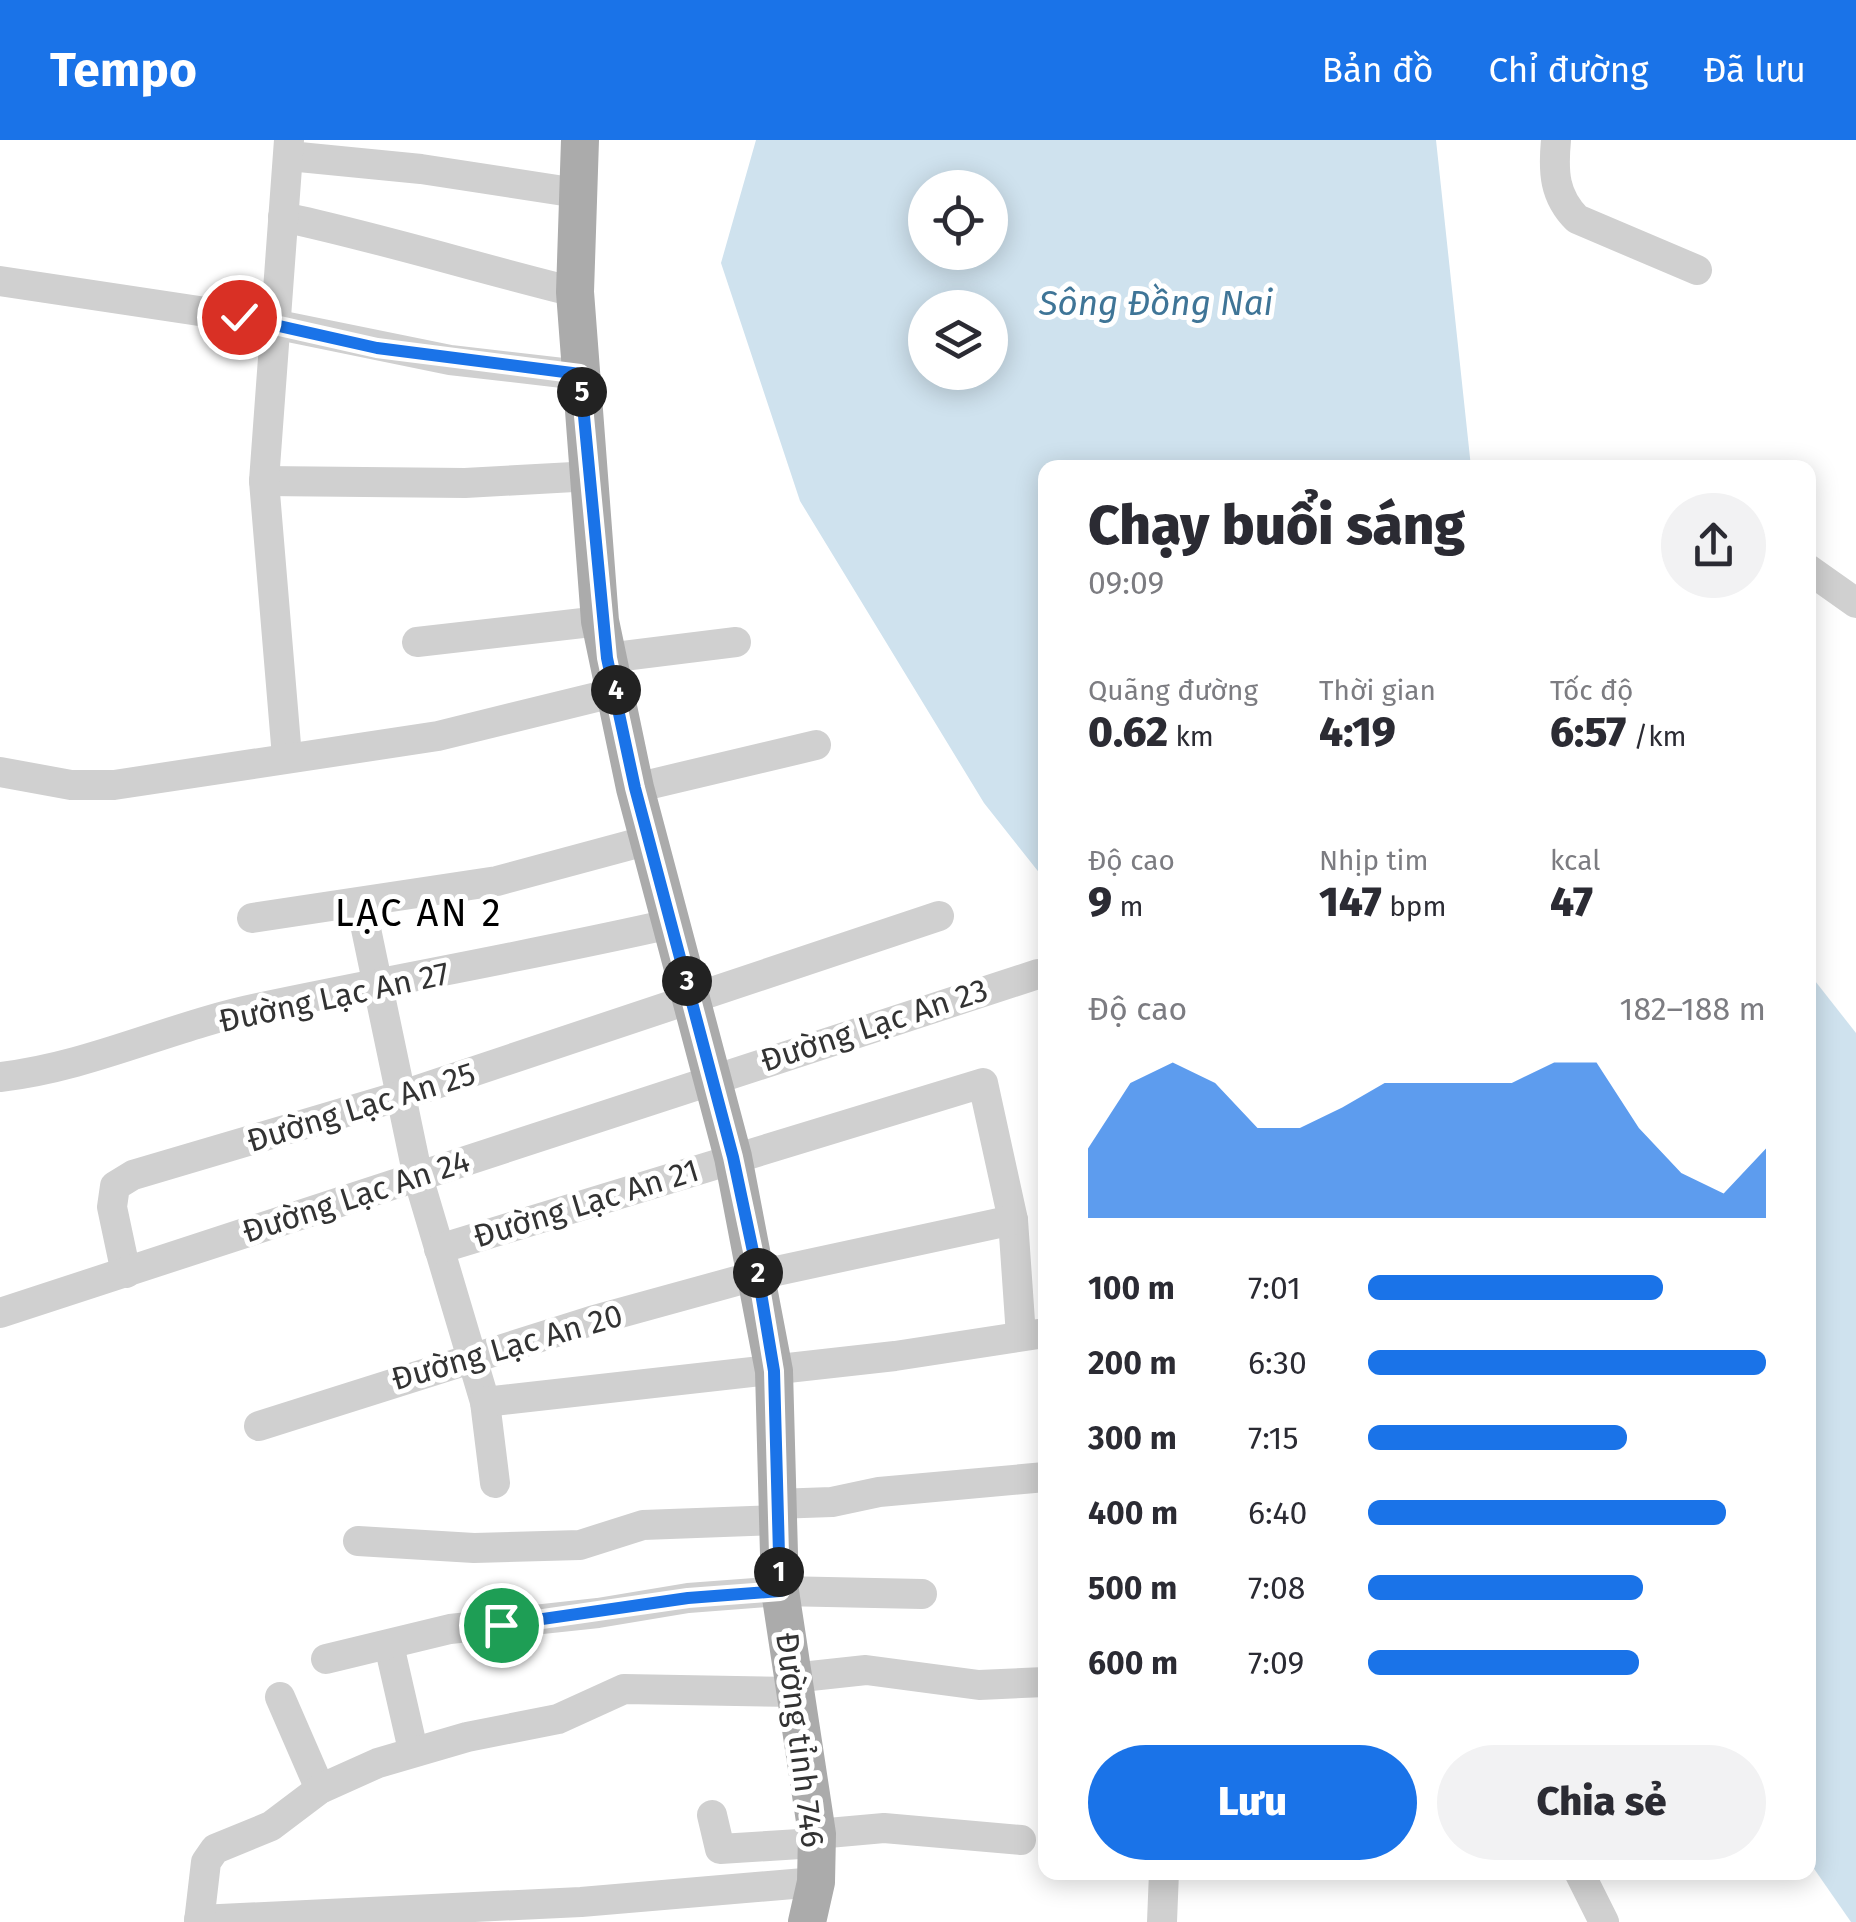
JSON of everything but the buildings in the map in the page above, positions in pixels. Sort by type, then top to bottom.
[{"type":"main road","name":"Đường tỉnh 746","points":[[580,140],[575,292],[608,657],[635,788],[733,1157],[774,1371],[780,1591],[816,1839],[816,1882],[807,1922]]},
{"type":"street","points":[[1556,140],[1555,182],[1562,204],[1577,219],[1697,270]]},
{"type":"street","points":[[287,757],[264,481],[272,325],[289,148],[577,192]]},
{"type":"street","points":[[282,217],[376,237],[422,255],[575,292]]},
{"type":"street","points":[[0,281],[90,292],[450,360],[580,374]]},
{"type":"street","points":[[264,481],[465,483],[592,476]]},
{"type":"street","points":[[1816,575],[1856,603]]},
{"type":"street","points":[[417,642],[608,657],[736,642]]},
{"type":"street","points":[[0,772],[57,784],[114,785],[438,736],[608,657]]},
{"type":"street","points":[[635,788],[816,745]]},
{"type":"street","points":[[252,918],[497,881],[649,840]]},
{"type":"street","points":[[361,904],[375,987],[418,1177],[485,1402],[495,1483]]},
{"type":"street","name":"Đường Lạc An 25","points":[[126,1273],[112,1207],[116,1186],[132,1174],[400,1096],[939,916]]},
{"type":"street","name":"Đường Lạc An 27","points":[[0,1077],[126,1048],[254,1009],[670,924]]},
{"type":"street","name":"Đường Lạc An 23","points":[[711,1078],[1038,974]]},
{"type":"street","name":"Đường Lạc An 24","points":[[0,1313],[711,1078]]},
{"type":"street","name":"Đường Lạc An 21","points":[[439,1249],[983,1083],[1013,1220]]},
{"type":"street","points":[[485,1402],[774,1371],[1033,1335],[1031,1275],[1013,1220]]},
{"type":"street","name":"Đường Lạc An 20","points":[[259,1426],[470,1357],[758,1275],[1013,1220]]},
{"type":"street","points":[[358,1541],[474,1548],[580,1545],[643,1525],[776,1512],[880,1492],[1038,1478]]},
{"type":"street","points":[[326,1659],[450,1629],[780,1591],[922,1594]]},
{"type":"street","points":[[389,1644],[413,1750]]},
{"type":"street","points":[[816,1882],[581,1902],[199,1921],[206,1862],[216,1849],[271,1826],[320,1788],[413,1750],[558,1718],[624,1689],[794,1685],[866,1670],[979,1684],[1038,1682]]},
{"type":"street","points":[[280,1697],[320,1788]]},
{"type":"street","points":[[712,1815],[720,1849],[884,1828],[1021,1840]]},
{"type":"street","points":[[1162,1922],[1164,1880]]},
{"type":"street","points":[[1583,1880],[1604,1922]]},
{"type":"water","name":"Sông Đồng Nai","points":[[756,140],[1436,140],[1470,460],[1038,460],[1038,871],[984,803],[800,501],[721,263]]},
{"type":"water","points":[[1816,982],[1856,1033],[1856,1922],[1851,1922],[1816,1872]]},
{"type":"district","name":"LẠC AN 2","points":[[419,913]]},
{"type":"route","points":[[239,317],[377,348],[580,374],[592,476],[600,621],[607,658],[635,788],[733,1157],[774,1371],[780,1591],[688,1598],[501,1625]]}]
